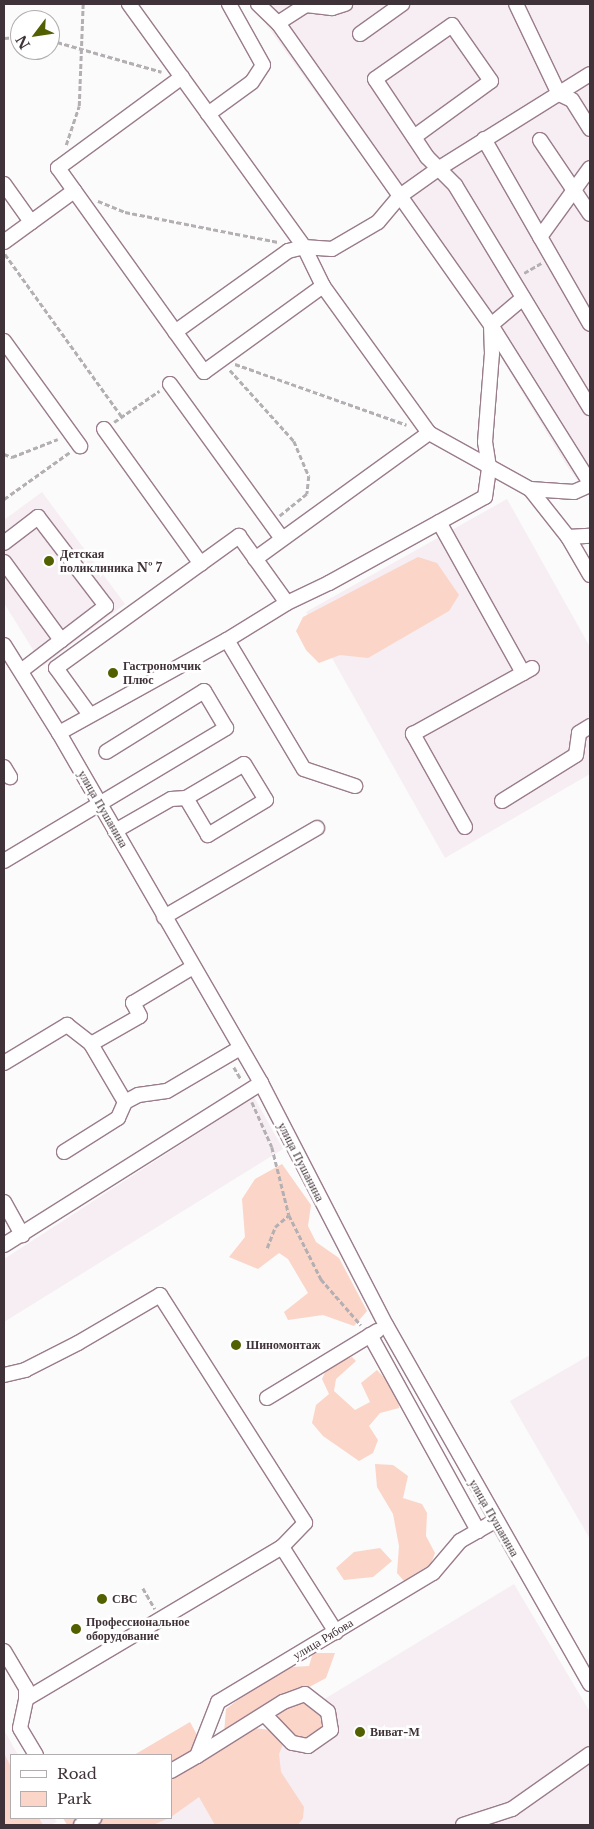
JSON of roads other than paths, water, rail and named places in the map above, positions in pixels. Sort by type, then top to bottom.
[{"type":"street","points":[[129,4],[304,247],[323,286],[429,433],[530,489],[568,537],[590,576]]},
{"type":"street","points":[[208,114],[252,82],[263,64],[229,4]]},
{"type":"street","points":[[258,4],[278,22],[491,326],[590,484],[574,492],[530,489]]},
{"type":"street","points":[[278,22],[306,4],[332,8],[345,4]]},
{"type":"street","points":[[360,34],[402,4]]},
{"type":"street","points":[[516,4],[559,94],[572,100],[590,129]]},
{"type":"street","points":[[414,137],[492,81],[452,25],[375,79],[414,137],[438,169],[454,185],[590,408]]},
{"type":"street","points":[[175,332],[288,251],[304,247],[332,250],[378,222],[400,196],[438,169],[590,74]]},
{"type":"street","points":[[182,77],[58,168],[204,372],[323,286]]},
{"type":"street","points":[[484,139],[512,182],[540,237],[590,324]]},
{"type":"street","points":[[540,140],[574,193],[590,214]]},
{"type":"street","points":[[540,237],[574,193],[590,168]]},
{"type":"street","points":[[4,184],[31,222]]},
{"type":"street","points":[[4,242],[74,191]]},
{"type":"street","points":[[491,326],[523,298]]},
{"type":"street","points":[[59,733],[227,640],[287,603],[329,583],[485,497],[489,467],[485,442],[492,354],[491,326]]},
{"type":"street","points":[[4,341],[80,446]]},
{"type":"street","points":[[170,384],[282,539]]},
{"type":"street","points":[[104,429],[201,564]]},
{"type":"street","points":[[255,558],[429,433]]},
{"type":"street","points":[[4,543],[38,517],[106,606],[21,671]]},
{"type":"street","points":[[439,522],[528,671],[413,734],[465,827]]},
{"type":"street","points":[[90,715],[56,668],[239,536],[287,603]]},
{"type":"street","points":[[568,537],[590,536]]},
{"type":"street","points":[[4,562],[61,640]]},
{"type":"street","points":[[227,640],[304,769],[355,786]]},
{"type":"street","name":"улица Пушанина","points":[[4,645],[59,733],[193,967],[234,1051],[261,1084],[386,1326],[590,1684]]},
{"type":"street","points":[[4,861],[226,728],[204,691],[106,752]]},
{"type":"street","points":[[502,801],[576,755],[579,733],[590,726]]},
{"type":"street","points":[[115,831],[171,799],[186,798],[244,764],[266,800],[208,835],[186,798]]},
{"type":"street","points":[[164,917],[317,828]]},
{"type":"street","points":[[91,1044],[140,1016],[133,1003],[193,967]]},
{"type":"street","points":[[4,1063],[68,1025],[91,1044],[125,1102]]},
{"type":"street","points":[[64,1152],[118,1118],[125,1102],[138,1095],[167,1091],[234,1051]]},
{"type":"street","points":[[4,1245],[261,1084]]},
{"type":"street","points":[[4,1202],[22,1235]]},
{"type":"street","points":[[4,1375],[24,1370],[78,1343],[160,1295],[306,1523],[282,1548],[26,1699]]},
{"type":"street","points":[[267,1398],[386,1326]]},
{"type":"street","points":[[370,1335],[478,1531]]},
{"type":"street","name":"улица Рябова","points":[[197,1756],[218,1702],[433,1573],[460,1541],[496,1521]]},
{"type":"street","points":[[282,1548],[336,1632]]},
{"type":"street","points":[[4,1651],[26,1688],[26,1699],[20,1728],[35,1754]]},
{"type":"street","points":[[172,1770],[283,1702],[305,1694],[328,1712],[332,1730],[308,1746],[292,1743],[264,1715]]},
{"type":"street","points":[[463,1825],[512,1809],[590,1754]]},
{"type":"street","points":[[81,1825],[92,1819]]},
{"type":"place","name":"Детская поликлиника № 7","points":[[49,561]]},
{"type":"place","name":"Гастрономчик Плюс","points":[[113,673]]},
{"type":"place","name":"Шиномонтаж","points":[[236,1345]]},
{"type":"place","name":"СВС","points":[[102,1599]]},
{"type":"place","name":"Профессиональное оборудование","points":[[76,1629]]},
{"type":"place","name":"Виват-М","points":[[360,1732]]}]
